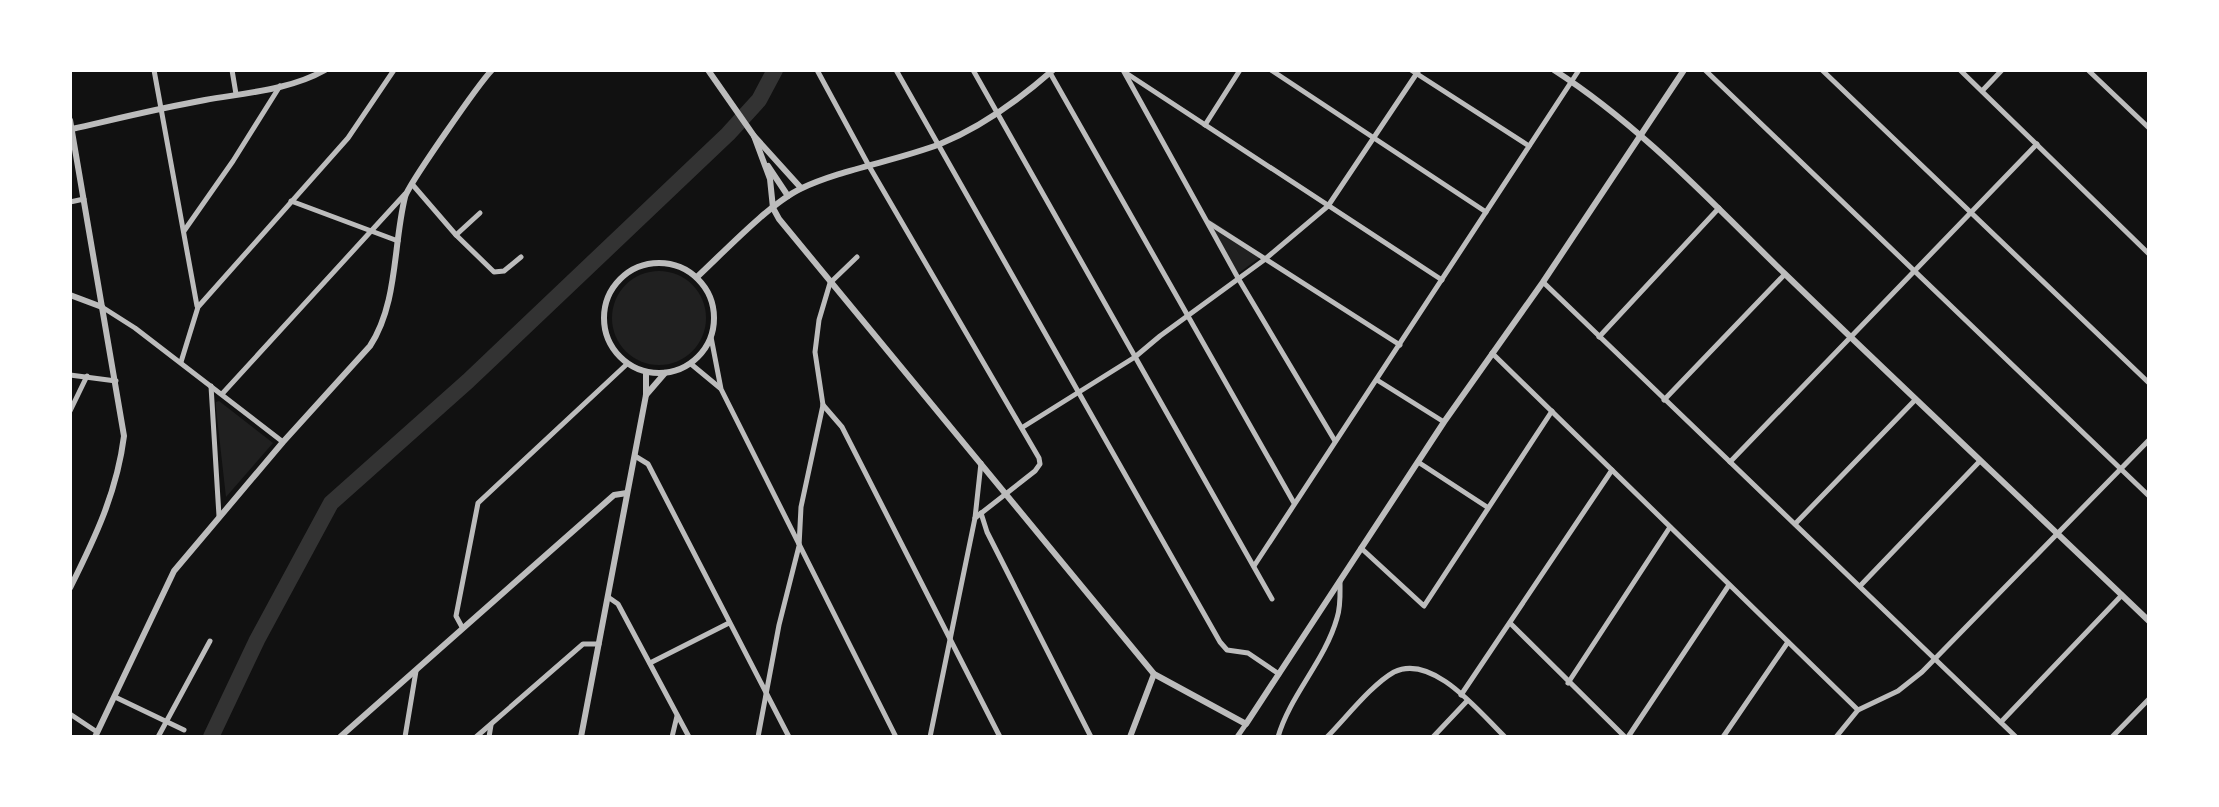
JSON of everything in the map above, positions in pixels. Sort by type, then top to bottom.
[{"type":"street","points":[[154,70],[198,307]]},
{"type":"street","points":[[232,70],[236,94]]},
{"type":"street","points":[[71,129],[161,108],[280,86],[325,70]]},
{"type":"street","points":[[181,362],[198,307],[353,131],[394,70]]},
{"type":"street","points":[[222,394],[405,194],[492,70]]},
{"type":"street","points":[[708,70],[753,135],[801,188]]},
{"type":"street","points":[[817,70],[869,166],[1039,458],[1040,464],[1035,471],[978,516]]},
{"type":"street","points":[[896,70],[1224,648],[1248,653],[1279,674]]},
{"type":"street","points":[[973,70],[1272,599]]},
{"type":"street","points":[[1205,125],[1240,70]]},
{"type":"street","points":[[1271,70],[1486,212]]},
{"type":"street","points":[[1554,70],[1640,136],[1719,208],[1979,462],[2149,621]]},
{"type":"street","points":[[1254,566],[1579,70]]},
{"type":"street","points":[[1237,737],[1444,422],[1543,282],[1684,70]]},
{"type":"street","points":[[1705,70],[2149,496]]},
{"type":"street","points":[[1822,70],[2149,383]]},
{"type":"street","points":[[1960,70],[2149,254]]},
{"type":"street","points":[[1982,91],[2002,70]]},
{"type":"street","points":[[2088,70],[2149,128]]},
{"type":"street","points":[[697,277],[773,208],[801,188],[939,144],[999,112],[1051,71],[1294,503]]},
{"type":"street","points":[[1124,71],[1442,280]]},
{"type":"street","points":[[1124,71],[1238,278],[1335,442]]},
{"type":"street","points":[[1023,427],[1135,357],[1264,260],[1328,206],[1415,71],[1529,146]]},
{"type":"street","points":[[183,232],[280,86]]},
{"type":"street","points":[[70,120],[124,436],[121,464],[105,518],[70,588]]},
{"type":"street","points":[[753,135],[770,179],[773,208],[779,219],[1154,674],[1246,724]]},
{"type":"street","points":[[1730,462],[2037,144]]},
{"type":"street","points":[[760,153],[788,196]]},
{"type":"street","points":[[412,184],[456,235],[494,272],[504,271],[521,257]]},
{"type":"street","points":[[96,734],[166,584],[219,516],[380,331],[405,194]]},
{"type":"street","points":[[70,202],[84,199]]},
{"type":"street","points":[[291,201],[398,241]]},
{"type":"street","points":[[1599,337],[1719,208]]},
{"type":"street","points":[[456,235],[480,213]]},
{"type":"street","points":[[1206,221],[1400,345]]},
{"type":"street","points":[[758,737],[779,625],[799,546],[801,507],[823,405],[815,352],[816,333],[830,283],[857,257]]},
{"type":"street","points":[[655,262],[684,268],[697,277],[711,299],[714,325],[711,337],[703,352],[691,364],[665,373],[646,372],[627,364],[608,340],[603,326],[607,296],[626,272],[655,262]]},
{"type":"street","points":[[1664,400],[1785,274]]},
{"type":"street","points":[[1543,282],[2016,737]]},
{"type":"street","points":[[70,295],[102,307],[181,362],[283,442]]},
{"type":"street","points":[[711,337],[721,389],[896,737]]},
{"type":"street","points":[[1491,352],[1858,710]]},
{"type":"street","points":[[462,627],[456,616],[475,507],[481,498],[627,364]]},
{"type":"street","points":[[691,364],[721,389]]},
{"type":"street","points":[[581,737],[646,395],[646,372]]},
{"type":"street","points":[[646,395],[665,373]]},
{"type":"street","points":[[70,375],[117,382]]},
{"type":"street","points":[[70,411],[87,376]]},
{"type":"street","points":[[1377,380],[1444,422]]},
{"type":"street","points":[[211,385],[219,516]]},
{"type":"street","points":[[1795,525],[1916,398]]},
{"type":"street","points":[[823,405],[842,427],[1000,737]]},
{"type":"street","points":[[1361,548],[1424,606],[1552,411]]},
{"type":"street","points":[[1836,737],[1858,710],[1898,691],[1935,659],[2149,440]]},
{"type":"street","points":[[635,456],[648,464],[789,737]]},
{"type":"street","points":[[930,737],[978,516],[981,462]]},
{"type":"street","points":[[1418,462],[1487,507]]},
{"type":"street","points":[[1860,586],[1979,462]]},
{"type":"street","points":[[1461,695],[1612,470]]},
{"type":"street","points":[[340,737],[614,495],[627,493]]},
{"type":"street","points":[[978,516],[1091,737]]},
{"type":"street","points":[[1568,683],[1670,527]]},
{"type":"street","points":[[1278,737],[1285,718],[1332,633],[1340,606],[1340,580]]},
{"type":"street","points":[[1510,623],[1568,683],[1627,737],[1729,585]]},
{"type":"street","points":[[2001,722],[2122,595]]},
{"type":"street","points":[[608,597],[618,604],[689,737]]},
{"type":"street","points":[[650,663],[729,623]]},
{"type":"street","points":[[158,737],[210,641]]},
{"type":"street","points":[[1723,737],[1788,642]]},
{"type":"street","points":[[476,737],[583,644],[599,644]]},
{"type":"street","points":[[405,737],[416,669]]},
{"type":"street","points":[[1327,737],[1383,680],[1404,669],[1428,671],[1461,695],[1505,737]]},
{"type":"street","points":[[1130,737],[1154,674]]},
{"type":"street","points":[[115,697],[184,730]]},
{"type":"street","points":[[2112,737],[2149,699]]},
{"type":"street","points":[[1433,737],[1467,701]]},
{"type":"street","points":[[70,714],[104,737]]},
{"type":"street","points":[[672,737],[677,716]]},
{"type":"street","points":[[489,737],[492,724]]},
{"type":"shaded area","points":[[1203,215],[1263,255],[1236,275]]},
{"type":"shaded area","points":[[650,271],[668,271],[693,284],[703,300],[706,318],[703,336],[693,352],[668,365],[650,365],[625,352],[612,327],[612,309],[625,284]]},
{"type":"shaded area","points":[[219,401],[273,443],[226,497],[216,408]]},
{"type":"waterway","points":[[211,737],[257,640],[331,503],[468,381],[728,134],[759,100],[775,70]]}]
